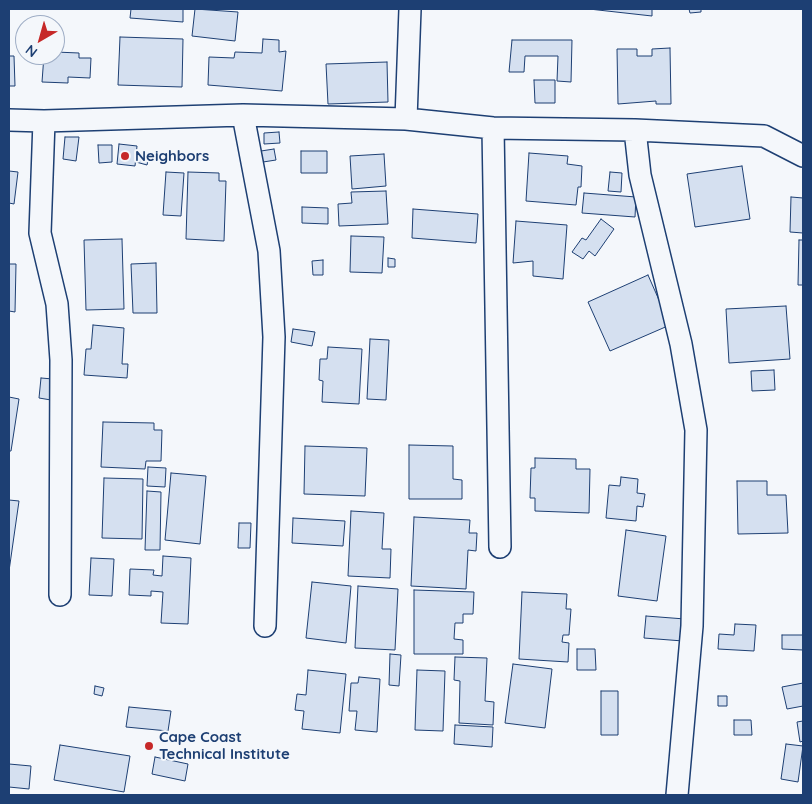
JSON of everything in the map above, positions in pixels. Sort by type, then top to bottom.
[{"type":"street","points":[[406,119],[410,9]]},
{"type":"street","points":[[243,115],[269,251],[274,336],[265,626]]},
{"type":"street","points":[[9,120],[44,121],[243,115],[406,119],[493,128],[635,130],[764,136],[803,156]]},
{"type":"street","points":[[44,121],[40,233],[57,304],[61,360],[60,595]]},
{"type":"street","points":[[493,128],[500,547]]},
{"type":"street","points":[[635,130],[640,175],[680,344],[696,430],[692,626],[677,795]]},
{"type":"building","points":[[131,9],[183,9],[183,22],[130,18]]},
{"type":"building","points":[[195,9],[238,12],[235,41],[192,36]]},
{"type":"building","points":[[589,9],[652,9],[652,16]]},
{"type":"building","points":[[689,9],[701,9],[701,12],[690,13]]},
{"type":"building","points":[[120,37],[183,39],[182,87],[118,85]]},
{"type":"building","points":[[263,39],[279,40],[279,52],[286,51],[282,91],[208,85],[209,57],[234,58],[235,52],[262,53]]},
{"type":"building","points":[[512,40],[572,40],[571,82],[557,81],[558,56],[525,56],[524,72],[509,72]]},
{"type":"building","points":[[670,48],[671,104],[656,104],[656,101],[618,104],[617,49],[637,49],[637,56],[652,56],[652,49]]},
{"type":"building","points":[[65,52],[79,53],[79,58],[91,58],[90,78],[68,77],[68,83],[42,82],[43,65],[65,65]]},
{"type":"building","points":[[9,56],[14,56],[15,86],[9,86]]},
{"type":"building","points":[[387,62],[388,102],[328,104],[326,64]]},
{"type":"building","points":[[534,80],[555,80],[555,103],[535,103]]},
{"type":"building","points":[[279,132],[280,143],[264,144],[264,133]]},
{"type":"building","points":[[65,137],[79,137],[76,161],[63,159]]},
{"type":"building","points":[[119,144],[137,146],[135,166],[117,164]]},
{"type":"building","points":[[98,145],[112,145],[112,162],[99,163]]},
{"type":"building","points":[[274,149],[276,160],[263,162],[261,151]]},
{"type":"building","points":[[301,151],[327,151],[327,173],[301,173]]},
{"type":"building","points":[[138,153],[149,156],[147,165],[136,162]]},
{"type":"building","points":[[529,153],[568,156],[567,164],[582,166],[581,187],[578,187],[576,205],[526,201]]},
{"type":"building","points":[[384,154],[386,186],[352,189],[350,156]]},
{"type":"building","points":[[742,166],[750,219],[695,227],[687,174]]},
{"type":"building","points":[[9,171],[18,172],[14,204],[9,203]]},
{"type":"building","points":[[166,172],[184,173],[181,216],[163,215]]},
{"type":"building","points":[[188,172],[219,173],[219,181],[226,181],[224,241],[186,239]]},
{"type":"building","points":[[610,172],[622,173],[621,192],[608,191]]},
{"type":"building","points":[[386,191],[388,224],[339,226],[338,204],[352,203],[351,192]]},
{"type":"building","points":[[584,193],[636,197],[635,217],[582,213]]},
{"type":"building","points":[[791,197],[803,198],[803,233],[790,232]]},
{"type":"building","points":[[302,207],[328,208],[328,224],[302,223]]},
{"type":"building","points":[[413,209],[478,214],[476,243],[412,238]]},
{"type":"building","points":[[601,219],[614,229],[595,256],[589,251],[583,259],[572,252],[582,238],[586,240]]},
{"type":"building","points":[[516,221],[567,225],[563,279],[533,276],[533,261],[513,263]]},
{"type":"building","points":[[351,236],[384,237],[382,273],[350,272]]},
{"type":"building","points":[[122,239],[124,309],[86,310],[84,240]]},
{"type":"building","points":[[799,240],[803,240],[803,285],[798,285]]},
{"type":"building","points":[[388,258],[395,259],[395,267],[388,267]]},
{"type":"building","points":[[323,260],[323,275],[313,275],[312,261]]},
{"type":"building","points":[[156,263],[157,313],[133,313],[131,264]]},
{"type":"building","points":[[9,264],[16,264],[15,312],[9,311]]},
{"type":"building","points":[[648,275],[670,325],[610,351],[588,302]]},
{"type":"building","points":[[786,306],[790,359],[729,363],[726,309]]},
{"type":"building","points":[[93,325],[124,328],[122,364],[128,364],[127,378],[84,375],[86,349],[91,349]]},
{"type":"building","points":[[293,329],[315,332],[312,346],[291,342]]},
{"type":"building","points":[[370,339],[389,340],[386,400],[367,399]]},
{"type":"building","points":[[328,347],[362,349],[359,404],[322,402],[323,381],[319,380],[320,359],[327,359]]},
{"type":"building","points":[[774,370],[775,390],[752,391],[751,371]]},
{"type":"building","points":[[41,378],[53,379],[51,400],[39,398]]},
{"type":"building","points":[[9,397],[19,399],[11,451],[9,451]]},
{"type":"building","points":[[103,422],[154,423],[154,430],[162,430],[161,461],[146,461],[145,469],[101,467]]},
{"type":"building","points":[[409,445],[453,446],[453,479],[462,480],[462,499],[409,499]]},
{"type":"building","points":[[305,446],[367,448],[365,496],[304,494]]},
{"type":"building","points":[[535,458],[576,459],[576,469],[590,469],[589,513],[535,511],[535,498],[530,498],[531,468],[535,468]]},
{"type":"building","points":[[148,467],[166,468],[165,487],[147,486]]},
{"type":"building","points":[[171,473],[206,476],[200,544],[165,540]]},
{"type":"building","points":[[621,477],[638,479],[637,493],[645,494],[643,507],[637,506],[636,521],[606,518],[609,485],[620,486]]},
{"type":"building","points":[[104,478],[143,479],[142,539],[102,538]]},
{"type":"building","points":[[737,481],[767,481],[767,495],[786,495],[788,533],[738,534]]},
{"type":"building","points":[[147,491],[161,492],[160,550],[145,550]]},
{"type":"building","points":[[9,500],[19,501],[9,571]]},
{"type":"building","points":[[351,511],[384,513],[382,549],[391,549],[390,578],[348,576]]},
{"type":"building","points":[[414,517],[470,520],[469,533],[477,533],[476,551],[468,550],[466,589],[411,586]]},
{"type":"building","points":[[293,518],[345,521],[343,546],[292,543]]},
{"type":"building","points":[[239,523],[251,523],[250,548],[238,548]]},
{"type":"building","points":[[626,530],[666,536],[657,601],[618,596]]},
{"type":"building","points":[[163,556],[191,558],[188,624],[161,623],[163,592],[151,591],[151,596],[129,595],[130,569],[154,570],[153,575],[162,576]]},
{"type":"building","points":[[91,558],[114,559],[112,596],[89,595]]},
{"type":"building","points":[[312,582],[351,586],[346,643],[306,638]]},
{"type":"building","points":[[358,586],[398,589],[395,650],[355,648]]},
{"type":"building","points":[[414,590],[474,592],[473,614],[463,614],[463,623],[455,623],[454,639],[463,640],[463,654],[414,654]]},
{"type":"building","points":[[522,592],[567,594],[566,609],[571,609],[569,635],[563,635],[562,642],[569,643],[568,662],[519,659]]},
{"type":"building","points":[[646,616],[685,619],[683,641],[644,638]]},
{"type":"building","points":[[735,624],[756,625],[754,651],[718,649],[719,634],[734,635]]},
{"type":"building","points":[[782,635],[803,635],[803,650],[782,649]]},
{"type":"building","points":[[577,649],[595,649],[596,670],[577,670]]},
{"type":"building","points":[[390,654],[401,655],[399,686],[389,685]]},
{"type":"building","points":[[455,657],[487,658],[485,701],[494,702],[493,725],[459,723],[460,681],[454,680]]},
{"type":"building","points":[[513,664],[552,669],[545,728],[505,723]]},
{"type":"building","points":[[308,670],[346,674],[340,733],[302,729],[304,711],[295,710],[297,694],[306,695]]},
{"type":"building","points":[[417,670],[445,671],[443,731],[415,730]]},
{"type":"building","points":[[359,677],[380,679],[377,732],[355,730],[357,711],[349,711],[351,683],[358,683]]},
{"type":"building","points":[[803,683],[803,706],[787,709],[782,687]]},
{"type":"building","points":[[95,686],[104,688],[102,696],[94,694]]},
{"type":"building","points":[[601,691],[618,691],[618,735],[601,735]]},
{"type":"building","points":[[718,696],[727,696],[727,706],[718,706]]},
{"type":"building","points":[[129,707],[171,711],[168,731],[126,727]]},
{"type":"building","points":[[734,720],[751,720],[752,735],[734,735]]},
{"type":"building","points":[[803,721],[803,741],[800,742],[797,722]]},
{"type":"building","points":[[455,725],[493,727],[492,747],[454,744]]},
{"type":"building","points":[[786,744],[803,746],[798,782],[781,779]]},
{"type":"building","points":[[60,745],[130,756],[124,792],[54,780]]},
{"type":"building","points":[[155,757],[188,764],[185,781],[152,774]]},
{"type":"building","points":[[9,764],[31,766],[29,789],[9,787]]},
{"type":"place","name":"Neighbors","points":[[125,156]]},
{"type":"place","name":"Cape Coast Technical Institute","points":[[149,746]]}]
